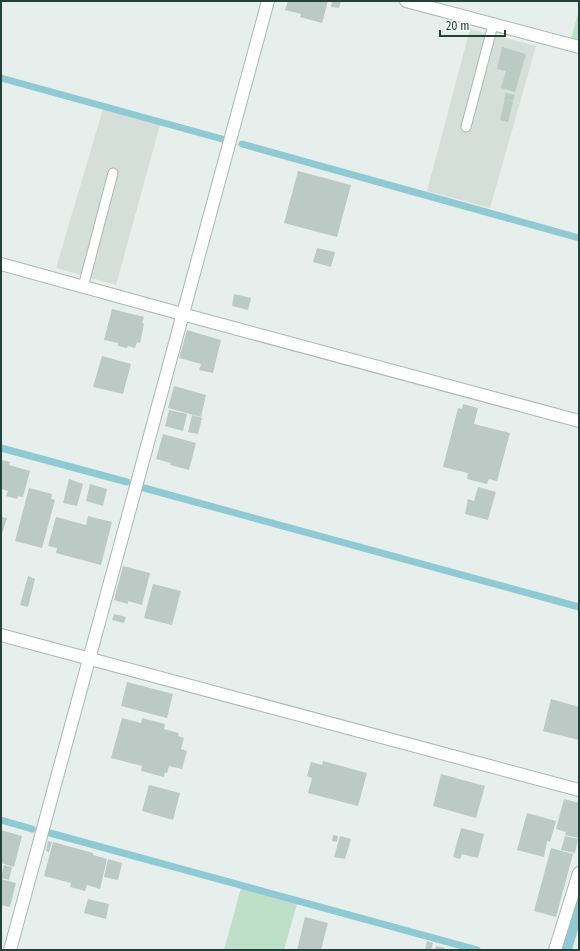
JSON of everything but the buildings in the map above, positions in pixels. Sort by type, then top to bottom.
[{"type":"street","points":[[10,950],[268,1]]},
{"type":"street","points":[[406,1],[579,47]]},
{"type":"street","points":[[1,264],[579,421]]},
{"type":"street","points":[[1,635],[579,790]]},
{"type":"street","points":[[555,950],[579,872]]},
{"type":"lane","points":[[466,127],[493,25]]},
{"type":"lane","points":[[83,287],[113,173]]},
{"type":"shaded area","points":[[470,29],[536,46],[490,208],[427,191]]},
{"type":"shaded area","points":[[103,109],[160,125],[116,285],[56,268]]},
{"type":"green space","points":[[579,10],[579,41],[571,39]]},
{"type":"green space","points":[[241,888],[297,904],[284,950],[224,950]]},
{"type":"water","points":[[579,895],[579,926],[572,950],[562,950]]},
{"type":"waterway","points":[[1,78],[222,139]]},
{"type":"waterway","points":[[242,144],[579,238]]},
{"type":"waterway","points":[[1,448],[127,482]]},
{"type":"waterway","points":[[144,488],[579,607]]},
{"type":"waterway","points":[[1,820],[32,829]]},
{"type":"waterway","points":[[50,833],[477,950]]}]
